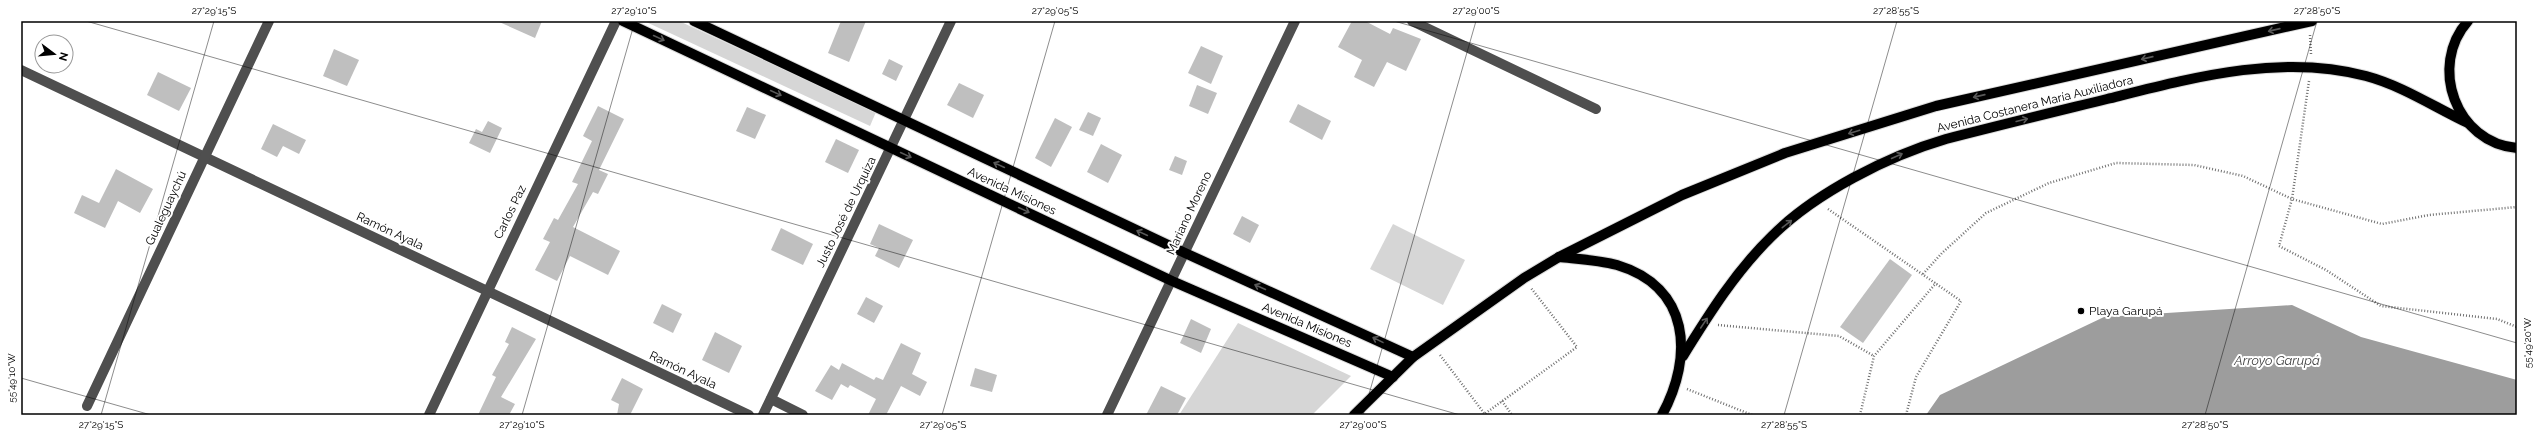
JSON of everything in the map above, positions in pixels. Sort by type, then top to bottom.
[{"type":"main road","name":"Avenida Misiones","points":[[623,21],[1172,280],[1393,377]]},
{"type":"main road","name":"Avenida Misiones","points":[[694,21],[1184,253],[1413,357]]},
{"type":"main road","name":"Avenida Costanera María Auxiliadora","points":[[1354,415],[1413,357],[1433,345],[1524,278],[1559,257],[1689,192],[1785,153],[1928,108],[2310,21]]},
{"type":"main road","points":[[2468,21],[2456,38],[2449,62],[2449,83],[2452,97],[2468,123],[2486,138],[2508,148],[2517,148]]},
{"type":"main road","name":"Avenida Costanera María Auxiliadora","points":[[1683,356],[1703,323],[1742,269],[1772,235],[1817,200],[1881,163],[1914,148],[2194,77],[2237,70],[2311,68],[2339,71],[2386,83],[2468,123]]},
{"type":"main road","points":[[1559,257],[1617,265],[1653,283],[1670,302],[1678,323],[1683,356],[1675,384],[1662,415]]},
{"type":"street","name":"Gualeguaychú","points":[[87,406],[269,21]]},
{"type":"street","name":"Carlos Paz","points":[[429,415],[616,21]]},
{"type":"street","name":"Justo José de Urquiza","points":[[763,415],[951,21]]},
{"type":"street","name":"Mariano Moreno","points":[[1107,415],[1295,21]]},
{"type":"street","points":[[1412,21],[1596,109]]},
{"type":"street","name":"Ramón Ayala","points":[[21,70],[749,415]]},
{"type":"street","points":[[771,399],[803,415]]},
{"type":"path","points":[[2310,21],[2311,68],[2292,200],[2279,246],[2326,270],[2381,306],[2497,319],[2517,326]]},
{"type":"path","points":[[1923,274],[1942,253],[1986,213],[2049,183],[2116,163],[2194,165],[2243,176],[2292,200],[2382,224],[2429,215],[2517,207]]},
{"type":"path","points":[[1817,200],[1961,300],[1916,377],[1906,415]]},
{"type":"path","points":[[1433,345],[1484,414],[1577,347],[1524,278]]},
{"type":"path","points":[[1860,415],[1874,356],[1936,283]]},
{"type":"path","points":[[1703,323],[1839,336],[1874,356]]},
{"type":"path","points":[[1675,384],[1752,415]]},
{"type":"path","points":[[1502,401],[1512,415]]},
{"type":"shaded area","points":[[644,21],[679,21],[876,112],[870,126]]},
{"type":"shaded area","points":[[1393,224],[1465,260],[1443,305],[1370,269]]},
{"type":"shaded area","points":[[1238,323],[1351,376],[1312,415],[1179,415]]},
{"type":"water","name":"Arroyo Garupá","points":[[2292,305],[2361,337],[2517,380],[2517,415],[1926,415],[1940,395],[2104,317]]},
{"type":"building","points":[[497,21],[542,21],[535,38]]},
{"type":"building","points":[[841,21],[866,21],[849,62],[828,53]]},
{"type":"building","points":[[1352,21],[1365,21],[1390,34],[1393,28],[1421,39],[1406,71],[1387,62],[1374,87],[1354,77],[1362,60],[1338,47]]},
{"type":"building","points":[[1201,46],[1223,56],[1211,84],[1188,73]]},
{"type":"building","points":[[334,49],[359,60],[347,86],[323,76]]},
{"type":"building","points":[[889,59],[903,66],[896,81],[882,74]]},
{"type":"building","points":[[158,72],[191,88],[179,111],[147,95]]},
{"type":"building","points":[[959,83],[984,95],[973,118],[947,105]]},
{"type":"building","points":[[1197,85],[1217,93],[1208,114],[1189,106]]},
{"type":"building","points":[[1298,104],[1331,121],[1322,140],[1289,122]]},
{"type":"building","points":[[598,106],[624,119],[599,170],[608,174],[598,194],[593,192],[573,227],[620,251],[608,275],[570,256],[557,281],[535,270],[550,242],[543,239],[554,218],[558,220],[578,184],[572,182],[592,141],[583,136]]},
{"type":"building","points":[[747,107],[766,115],[755,139],[736,131]]},
{"type":"building","points":[[1088,112],[1101,118],[1093,136],[1079,130]]},
{"type":"building","points":[[1055,118],[1072,127],[1051,167],[1035,158]]},
{"type":"building","points":[[488,121],[502,128],[490,153],[469,143],[476,129],[482,132]]},
{"type":"building","points":[[273,124],[306,140],[299,154],[283,146],[277,157],[261,149]]},
{"type":"building","points":[[836,139],[859,150],[848,173],[825,162]]},
{"type":"building","points":[[1101,144],[1122,155],[1108,183],[1087,172]]},
{"type":"building","points":[[1175,156],[1187,161],[1182,175],[1169,170]]},
{"type":"building","points":[[116,169],[153,189],[140,213],[118,201],[105,228],[74,213],[82,195],[99,203]]},
{"type":"building","points":[[1242,216],[1259,225],[1250,243],[1233,234]]},
{"type":"building","points":[[879,224],[913,240],[899,268],[875,256],[879,248],[870,244]]},
{"type":"building","points":[[781,228],[813,244],[803,265],[771,250]]},
{"type":"building","points":[[1890,259],[1912,275],[1863,343],[1840,327]]},
{"type":"building","points":[[866,297],[883,306],[874,323],[857,314]]},
{"type":"building","points":[[662,304],[682,314],[673,333],[653,323]]},
{"type":"building","points":[[1191,319],[1211,329],[1201,353],[1180,343]]},
{"type":"building","points":[[512,327],[536,339],[501,397],[515,404],[509,415],[478,415],[496,377],[492,375],[509,344],[505,342]]},
{"type":"building","points":[[715,332],[742,346],[729,373],[702,360]]},
{"type":"building","points":[[901,343],[921,353],[912,374],[927,382],[920,396],[901,386],[886,415],[868,415],[876,399],[850,385],[848,388],[841,384],[832,400],[815,391],[831,365],[839,370],[842,363],[874,380],[876,377],[883,380]]},
{"type":"building","points":[[975,368],[997,375],[992,392],[970,386]]},
{"type":"building","points":[[622,378],[643,389],[630,415],[617,415],[619,404],[611,400]]},
{"type":"building","points":[[1161,386],[1186,398],[1177,415],[1146,415]]},
{"type":"place","name":"Playa Garupá","points":[[2081,311]]}]
